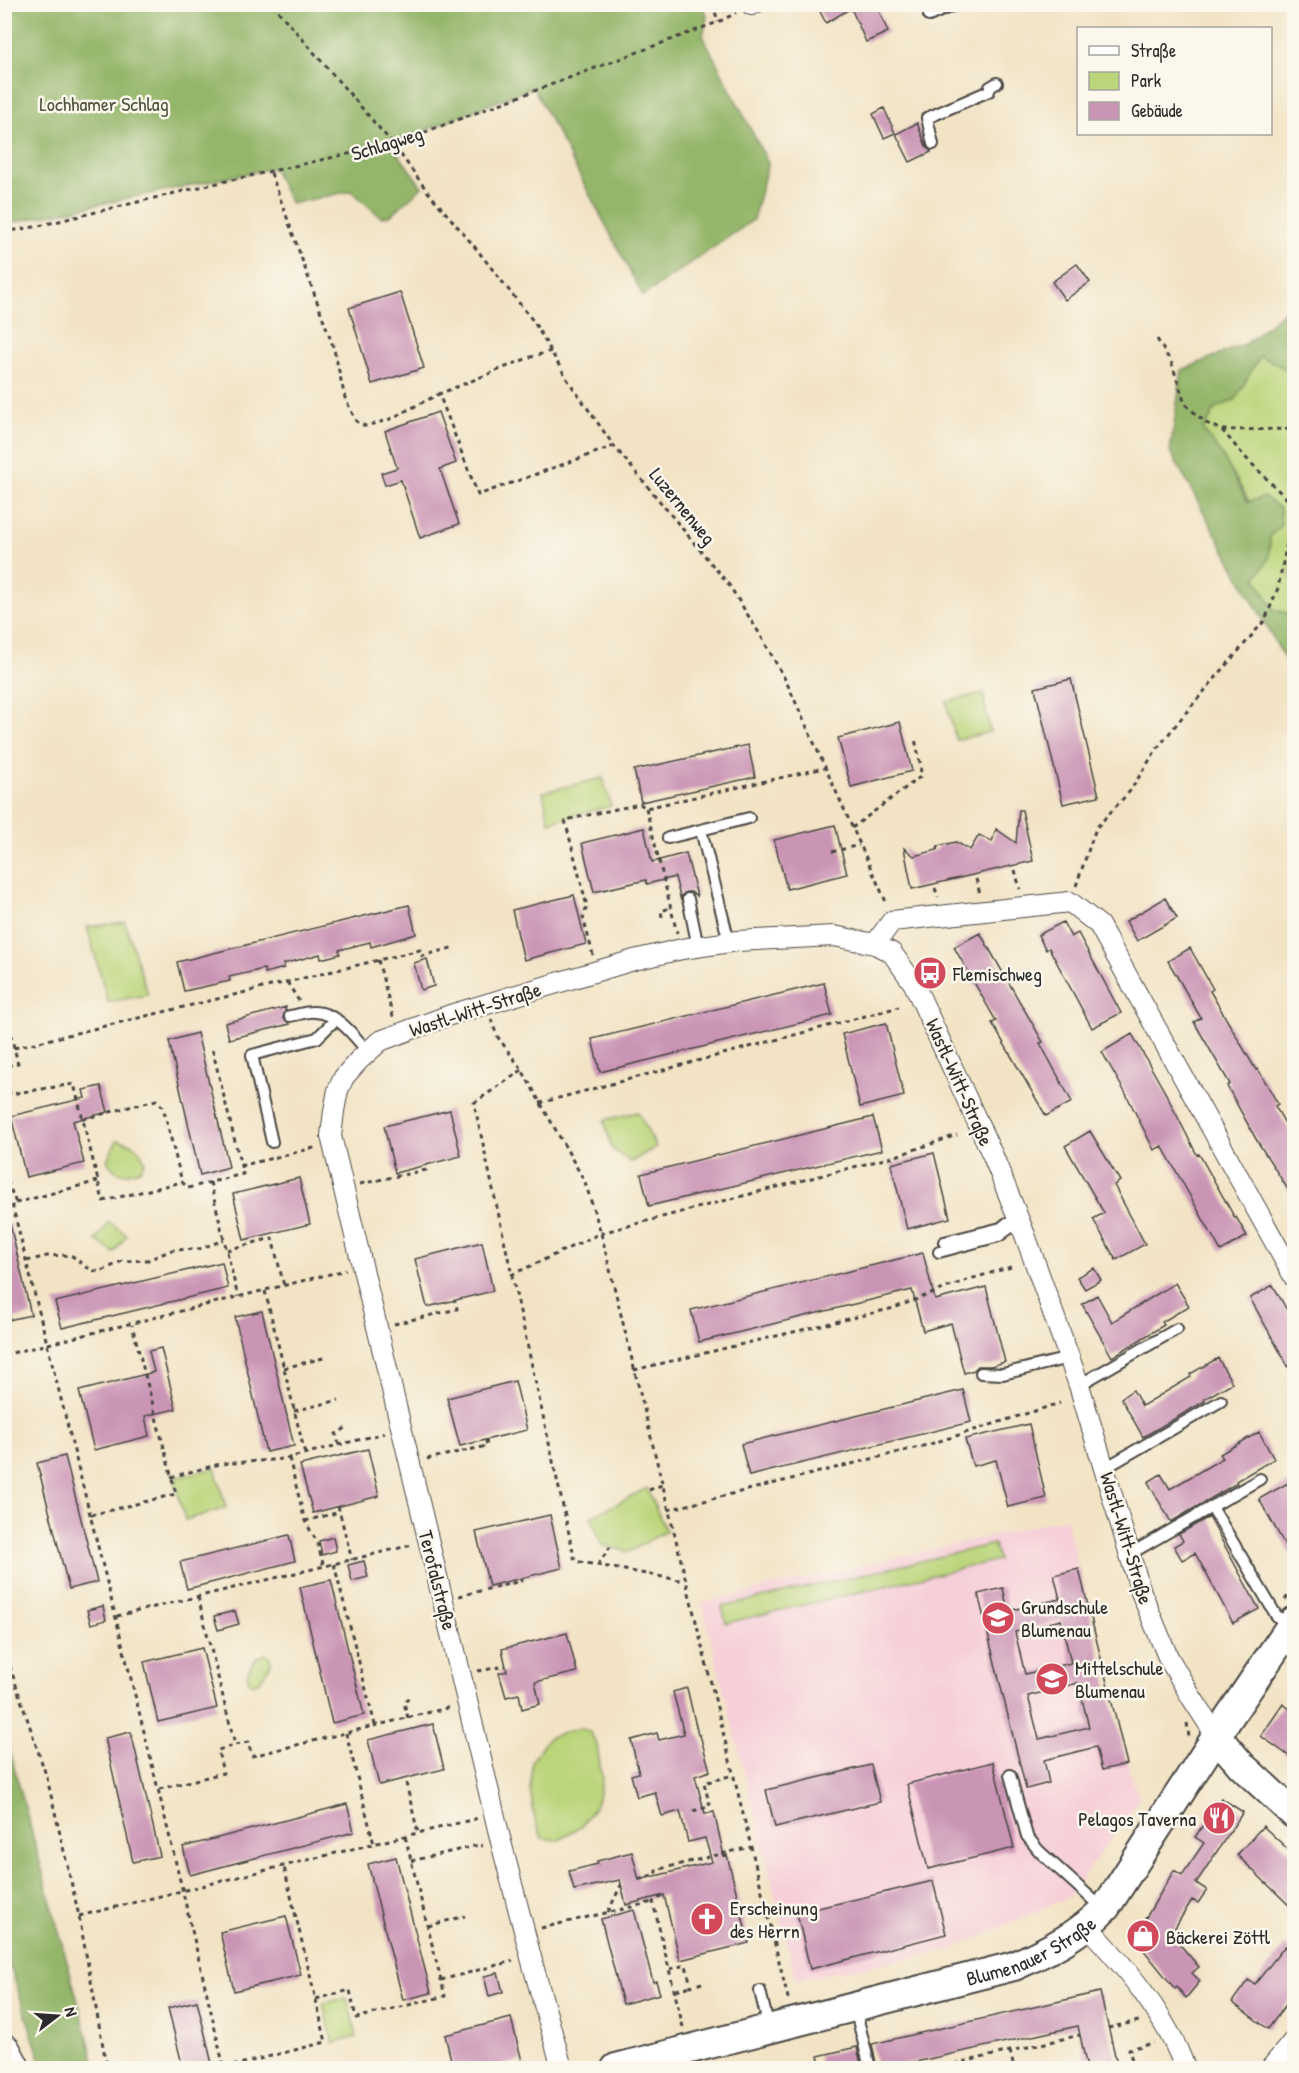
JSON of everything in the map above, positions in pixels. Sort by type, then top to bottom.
[{"type":"highway","points":[[4,2051],[13,2068]]},
{"type":"street","points":[[875,944],[892,921],[1070,902],[1099,925],[1294,1277]]},
{"type":"street","name":"Wastl-Witt-Straße","points":[[338,1090],[344,1077],[380,1041],[486,1004],[634,960],[729,942],[784,937],[834,936],[875,944],[892,953],[914,984],[962,1085],[1018,1218],[1079,1385],[1141,1592],[1168,1657],[1217,1737]]},
{"type":"street","name":"Terofalstraße","points":[[338,1090],[332,1136],[343,1188],[524,1932],[562,2068]]},
{"type":"street","name":"Blumenauer Straße","points":[[616,2068],[1014,1966],[1048,1951],[1095,1917],[1292,1624]]},
{"type":"street","points":[[1217,1737],[1242,1766],[1294,1814]]},
{"type":"street","points":[[1095,1917],[1102,1942],[1158,2014],[1185,2068]]},
{"type":"street","points":[[1271,2068],[1294,2040]]},
{"type":"lane","points":[[929,16],[956,4]]},
{"type":"lane","points":[[933,144],[927,118],[989,91],[990,87],[997,83]]},
{"type":"lane","points":[[669,838],[749,818]]},
{"type":"lane","points":[[702,830],[729,942]]},
{"type":"lane","points":[[688,899],[698,947]]},
{"type":"lane","points":[[291,1016],[314,1012],[336,1019],[368,1052]]},
{"type":"lane","points":[[272,1142],[252,1055],[317,1038],[336,1019]]},
{"type":"lane","points":[[942,1247],[999,1236],[1018,1218]]},
{"type":"lane","points":[[1079,1385],[1177,1329]]},
{"type":"lane","points":[[981,1373],[1004,1374],[1069,1358]]},
{"type":"lane","points":[[1105,1468],[1221,1401]]},
{"type":"lane","points":[[1130,1554],[1260,1479]]},
{"type":"lane","points":[[1212,1507],[1275,1615],[1292,1624]]},
{"type":"lane","points":[[1010,1775],[1027,1836],[1095,1917]]},
{"type":"lane","points":[[760,1991],[769,2029]]},
{"type":"lane","points":[[855,2007],[870,2068]]},
{"type":"path","name":"Luzernenweg","points":[[272,4],[393,144],[428,192],[534,322],[567,379],[614,446],[729,585],[786,681],[882,891],[892,921]]},
{"type":"path","points":[[713,4],[718,22]]},
{"type":"path","name":"Schlagweg","points":[[4,232],[393,144],[718,22],[753,5]]},
{"type":"path","points":[[271,173],[334,350],[345,398],[356,421],[365,426],[388,420],[439,394],[551,351]]},
{"type":"path","points":[[1157,339],[1172,364],[1185,404],[1206,423],[1222,430],[1294,429]]},
{"type":"path","points":[[439,394],[478,495],[614,446]]},
{"type":"path","points":[[1070,902],[1096,828],[1130,791],[1156,750],[1183,716],[1265,620],[1278,588],[1293,505],[1244,456],[1222,430]]},
{"type":"path","points":[[852,828],[920,777],[921,767],[915,739]]},
{"type":"path","points":[[646,808],[824,768]]},
{"type":"path","points":[[597,971],[583,917],[587,906],[566,820],[631,805],[640,804],[646,808],[677,933]]},
{"type":"path","points":[[832,852],[860,844]]},
{"type":"path","points":[[662,917],[661,911],[670,909]]},
{"type":"path","points":[[14,1048],[420,950],[422,956],[455,947]]},
{"type":"path","points":[[378,960],[393,1017]]},
{"type":"path","points":[[287,982],[308,1013]]},
{"type":"path","points":[[486,1004],[497,1036],[522,1070],[585,1182],[601,1233],[789,2002]]},
{"type":"path","points":[[540,1103],[899,1007]]},
{"type":"path","points":[[4,1020],[8,1020],[18,1063],[4,1067]]},
{"type":"path","points":[[83,1119],[156,1100],[163,1107],[182,1182],[188,1188],[243,1174],[212,1048]]},
{"type":"path","points":[[522,1070],[474,1103],[575,1561],[685,1581]]},
{"type":"path","points":[[4,1073],[10,1094],[75,1084],[103,1201],[182,1182]]},
{"type":"path","points":[[511,1275],[601,1233],[896,1156],[957,1135]]},
{"type":"path","points":[[240,1166],[333,1144]]},
{"type":"path","points":[[343,1188],[426,1170],[425,1165]]},
{"type":"path","points":[[4,1173],[16,1203]]},
{"type":"path","points":[[98,1181],[12,1204],[117,1616],[184,1891],[224,2068],[326,2042],[284,1867]]},
{"type":"path","points":[[210,1182],[238,1297]]},
{"type":"path","points":[[227,1250],[272,1238],[284,1286]]},
{"type":"path","points":[[27,1261],[47,1256],[71,1255],[86,1267],[102,1271],[122,1261],[148,1260],[172,1250],[198,1249],[224,1240]]},
{"type":"path","points":[[4,1355],[48,1346],[362,1266]]},
{"type":"path","points":[[634,1370],[894,1308],[967,1280],[1011,1267]]},
{"type":"path","points":[[265,1291],[305,1454]]},
{"type":"path","points":[[377,1328],[457,1309],[455,1301]]},
{"type":"path","points":[[91,1515],[176,1494],[131,1324]]},
{"type":"path","points":[[284,1368],[327,1357]]},
{"type":"path","points":[[294,1411],[339,1400]]},
{"type":"path","points":[[668,1510],[927,1445],[1060,1403]]},
{"type":"path","points":[[339,1445],[336,1434],[346,1428]]},
{"type":"path","points":[[171,1477],[220,1464],[289,1458],[385,1433]]},
{"type":"path","points":[[410,1463],[487,1446],[486,1440]]},
{"type":"path","points":[[289,1458],[305,1521],[317,1542],[324,1567]]},
{"type":"path","points":[[649,1490],[662,1485]]},
{"type":"path","points":[[338,1506],[352,1560]]},
{"type":"path","points":[[305,1521],[340,1512]]},
{"type":"path","points":[[117,1616],[429,1541]]},
{"type":"path","points":[[598,1565],[610,1547]]},
{"type":"path","points":[[334,1564],[375,1726]]},
{"type":"path","points":[[443,1599],[521,1581],[521,1578]]},
{"type":"path","points":[[198,1597],[235,1745]]},
{"type":"path","points":[[4,1649],[47,1778],[79,1916],[107,2068]]},
{"type":"path","points":[[461,1675],[506,1666]]},
{"type":"path","points":[[408,1718],[404,1703],[409,1698]]},
{"type":"path","points":[[159,1789],[224,1773],[218,1750],[235,1745],[249,1742],[252,1756],[451,1707]]},
{"type":"path","points":[[346,1733],[374,1844]]},
{"type":"path","points":[[693,1811],[710,1806],[704,1783],[733,1775]]},
{"type":"path","points":[[406,1783],[418,1833]]},
{"type":"path","points":[[79,1916],[495,1814]]},
{"type":"path","points":[[316,1999],[350,1990],[357,2018],[445,1996],[405,1836]]},
{"type":"path","points":[[411,1861],[479,1845],[485,1847]]},
{"type":"path","points":[[639,1878],[657,1875],[656,1870],[750,1847]]},
{"type":"path","points":[[608,1912],[621,1885]]},
{"type":"path","points":[[524,1932],[653,1902],[662,1896]]},
{"type":"path","points":[[653,1902],[684,2029]]},
{"type":"path","points":[[428,1926],[465,1916]]},
{"type":"path","points":[[441,1980],[513,1961]]},
{"type":"path","points":[[670,1969],[686,1965],[691,1986]]},
{"type":"path","points":[[676,1990],[702,1983]]},
{"type":"path","points":[[1108,2028],[1146,2020],[1158,2014]]},
{"type":"path","points":[[937,2068],[1080,2035]]},
{"type":"path","points":[[1134,2068],[1129,2049],[1158,2042]]},
{"type":"path","points":[[1010,2051],[1014,2068]]},
{"type":"shaded area","points":[[1066,1518],[1127,1764],[1139,1799],[1069,1897],[950,1950],[796,1980],[702,1603]]},
{"type":"green space","name":"Lochhamer Schlag","points":[[5,4],[703,5],[707,16],[703,36],[768,163],[753,220],[643,296],[533,87],[391,144],[422,187],[390,216],[381,217],[351,191],[291,204],[273,168],[5,224]]},
{"type":"green space","points":[[1294,303],[1294,373],[1260,356],[1235,400],[1216,408],[1203,430],[1220,452],[1248,502],[1264,497],[1280,508],[1281,525],[1270,536],[1269,558],[1256,578],[1274,610],[1294,615],[1294,676],[1170,451],[1182,370],[1247,343]]},
{"type":"green space","points":[[1260,355],[1294,373],[1294,566],[1290,573],[1294,586],[1294,615],[1274,610],[1256,578],[1269,558],[1270,536],[1220,452],[1203,431],[1216,408],[1235,400]]},
{"type":"green space","points":[[983,693],[990,732],[956,740],[946,702]]},
{"type":"green space","points":[[603,778],[611,806],[549,822],[543,792]]},
{"type":"green space","points":[[125,922],[148,995],[108,1002],[87,927]]},
{"type":"green space","points":[[638,1112],[656,1147],[631,1162],[612,1149],[604,1120]]},
{"type":"green space","points":[[117,1140],[131,1144],[140,1152],[145,1161],[140,1170],[120,1173],[113,1169],[107,1160]]},
{"type":"green space","points":[[109,1222],[127,1235],[114,1253],[96,1240]]},
{"type":"green space","points":[[215,1468],[226,1508],[185,1520],[174,1478]]},
{"type":"green space","points":[[647,1488],[666,1531],[629,1552],[602,1545],[591,1517]]},
{"type":"green space","points":[[994,1544],[998,1560],[726,1623],[722,1607]]},
{"type":"green space","points":[[267,1654],[271,1664],[260,1681],[252,1684],[247,1674],[252,1664],[257,1658]]},
{"type":"green space","points":[[579,1728],[590,1732],[597,1745],[602,1779],[597,1802],[581,1827],[557,1840],[542,1838],[535,1820],[530,1789],[532,1761],[548,1738]]},
{"type":"green space","points":[[5,1734],[96,2068],[43,2068],[5,1950]]},
{"type":"green space","points":[[347,1998],[357,2037],[333,2043],[323,2003]]},
{"type":"building","points":[[816,4],[876,4],[888,32],[866,42],[851,8],[826,23]]},
{"type":"building","points":[[884,108],[895,133],[884,138],[873,114]]},
{"type":"building","points":[[917,123],[926,146],[931,152],[910,162],[896,134]]},
{"type":"building","points":[[1077,264],[1090,282],[1065,300],[1052,282]]},
{"type":"building","points":[[400,292],[424,368],[372,384],[349,308]]},
{"type":"building","points":[[438,412],[456,463],[440,469],[459,524],[420,538],[401,480],[385,485],[381,473],[397,468],[385,431]]},
{"type":"building","points":[[1071,679],[1099,796],[1063,804],[1035,688]]},
{"type":"building","points":[[900,722],[912,771],[851,787],[838,738]]},
{"type":"building","points":[[748,745],[755,777],[641,802],[634,770]]},
{"type":"building","points":[[1019,810],[1022,810],[1033,861],[912,889],[904,848],[914,856],[937,850],[938,846],[956,842],[970,850],[979,835],[992,842],[996,829],[1016,843]]},
{"type":"building","points":[[835,825],[847,874],[787,889],[774,840]]},
{"type":"building","points":[[644,828],[652,862],[686,853],[697,896],[686,892],[681,896],[681,901],[675,877],[647,884],[646,880],[594,892],[582,843]]},
{"type":"building","points":[[574,895],[586,944],[524,960],[512,910]]},
{"type":"building","points":[[1165,898],[1177,918],[1137,941],[1126,921]]},
{"type":"building","points":[[409,905],[416,934],[371,947],[370,942],[339,950],[340,954],[321,959],[320,954],[283,964],[284,968],[265,973],[264,969],[229,977],[230,981],[184,991],[177,962]]},
{"type":"building","points":[[1063,922],[1071,937],[1078,933],[1121,1013],[1092,1028],[1049,948],[1046,950],[1038,935]]},
{"type":"building","points":[[980,933],[1043,1042],[1040,1043],[1072,1102],[1046,1116],[992,1023],[996,1021],[954,947]]},
{"type":"building","points":[[1190,948],[1213,989],[1210,991],[1278,1104],[1275,1106],[1294,1139],[1294,1199],[1256,1139],[1227,1086],[1230,1084],[1194,1022],[1201,1018],[1168,961]]},
{"type":"building","points":[[427,959],[434,986],[421,990],[414,963]]},
{"type":"building","points":[[824,983],[832,1015],[600,1072],[592,1039]]},
{"type":"building","points":[[286,1007],[283,1018],[290,1024],[229,1039],[225,1023]]},
{"type":"building","points":[[886,1023],[904,1096],[860,1107],[842,1034]]},
{"type":"building","points":[[197,1033],[229,1167],[200,1175],[169,1041]]},
{"type":"building","points":[[1132,1034],[1197,1155],[1199,1154],[1247,1236],[1221,1251],[1162,1146],[1154,1150],[1102,1052]]},
{"type":"building","points":[[101,1086],[108,1112],[73,1121],[84,1163],[26,1177],[11,1116],[85,1098],[83,1090]]},
{"type":"building","points":[[450,1110],[461,1156],[395,1173],[384,1126]]},
{"type":"building","points":[[873,1117],[882,1150],[649,1206],[641,1174]]},
{"type":"building","points":[[1090,1131],[1120,1181],[1114,1185],[1145,1244],[1116,1260],[1093,1219],[1104,1213],[1065,1146]]},
{"type":"building","points":[[934,1153],[950,1218],[907,1229],[891,1164]]},
{"type":"building","points":[[299,1178],[310,1224],[244,1240],[233,1194]]},
{"type":"building","points":[[10,1224],[31,1315],[4,1321],[4,1225]]},
{"type":"building","points":[[482,1242],[493,1291],[427,1307],[415,1259]]},
{"type":"building","points":[[923,1253],[935,1300],[986,1287],[1005,1362],[991,1366],[978,1366],[964,1373],[951,1323],[923,1331],[912,1290],[699,1342],[691,1310]]},
{"type":"building","points":[[222,1262],[228,1288],[62,1328],[55,1302]]},
{"type":"building","points":[[1094,1268],[1101,1280],[1085,1289],[1077,1277]]},
{"type":"building","points":[[1175,1283],[1189,1306],[1162,1322],[1164,1325],[1112,1357],[1082,1304],[1097,1295],[1112,1322]]},
{"type":"building","points":[[1273,1285],[1294,1323],[1294,1377],[1250,1298]]},
{"type":"building","points":[[262,1311],[294,1446],[266,1452],[235,1317]]},
{"type":"building","points":[[161,1348],[176,1409],[145,1416],[149,1436],[94,1450],[79,1391],[154,1372],[149,1351]]},
{"type":"building","points":[[1218,1358],[1232,1383],[1143,1437],[1121,1398],[1133,1390],[1142,1406]]},
{"type":"building","points":[[515,1381],[527,1430],[460,1446],[447,1398]]},
{"type":"building","points":[[963,1390],[971,1422],[749,1476],[741,1444]]},
{"type":"building","points":[[1029,1424],[1046,1498],[1008,1507],[996,1460],[973,1466],[965,1439]]},
{"type":"building","points":[[1259,1432],[1274,1459],[1171,1522],[1148,1482],[1161,1474],[1170,1489],[1223,1458],[1220,1454]]},
{"type":"building","points":[[368,1449],[379,1496],[313,1513],[300,1465]]},
{"type":"building","points":[[65,1456],[97,1582],[69,1589],[37,1463]]},
{"type":"building","points":[[1288,1483],[1294,1495],[1294,1561],[1259,1499]]},
{"type":"building","points":[[550,1515],[562,1568],[489,1586],[476,1532]]},
{"type":"building","points":[[1209,1517],[1259,1609],[1233,1623],[1195,1553],[1182,1560],[1174,1546],[1183,1541],[1179,1534]]},
{"type":"building","points":[[289,1535],[295,1561],[187,1589],[180,1562]]},
{"type":"building","points":[[333,1537],[336,1551],[322,1555],[319,1541]]},
{"type":"building","points":[[364,1561],[368,1577],[352,1581],[348,1565]]},
{"type":"building","name":"Mittelschule Blumenau","points":[[1079,1569],[1127,1764],[1102,1770],[1096,1747],[1044,1760],[1049,1783],[1026,1789],[978,1594],[1003,1588],[1008,1611],[1060,1599],[1054,1575]],"holes":[[[1061,1620],[1071,1663],[1025,1674],[1015,1632]],[[1078,1683],[1089,1727],[1039,1739],[1028,1696]]]},
{"type":"building","points":[[331,1580],[364,1715],[332,1723],[300,1587]]},
{"type":"building","points":[[103,1606],[106,1620],[91,1624],[87,1610]]},
{"type":"building","points":[[235,1611],[239,1624],[218,1630],[214,1616]]},
{"type":"building","points":[[567,1633],[577,1672],[535,1682],[540,1704],[522,1709],[519,1694],[506,1697],[499,1673],[507,1671],[502,1649]]},
{"type":"building","points":[[202,1648],[217,1708],[158,1722],[144,1662]]},
{"type":"building","points":[[687,1688],[698,1735],[700,1735],[710,1771],[695,1776],[705,1814],[714,1812],[749,1943],[680,1960],[664,1895],[626,1905],[620,1880],[574,1890],[569,1871],[632,1852],[639,1880],[712,1862],[705,1838],[688,1842],[680,1811],[662,1816],[655,1792],[637,1797],[631,1775],[639,1773],[631,1740],[657,1733],[659,1740],[684,1734],[673,1692]]},
{"type":"building","points":[[1283,1704],[1294,1712],[1294,1748],[1289,1756],[1261,1736]]},
{"type":"building","points":[[433,1724],[444,1769],[379,1785],[368,1740]]},
{"type":"building","points":[[131,1732],[160,1856],[133,1862],[105,1738]]},
{"type":"building","points":[[993,1762],[1014,1848],[928,1869],[907,1784]]},
{"type":"building","points":[[871,1765],[880,1802],[775,1827],[766,1790]]},
{"type":"building","points":[[1221,1798],[1243,1812],[1196,1883],[1207,1890],[1198,1903],[1192,1900],[1171,1934],[1199,1967],[1192,1973],[1200,1981],[1186,1998],[1177,1987],[1175,1989],[1134,1938],[1174,1870],[1182,1875],[1204,1843],[1195,1837]]},
{"type":"building","points":[[347,1804],[354,1832],[190,1875],[183,1847]]},
{"type":"building","points":[[1263,1826],[1294,1855],[1294,1910],[1237,1855]]},
{"type":"building","points":[[396,1857],[431,1993],[403,2000],[368,1864]]},
{"type":"building","points":[[933,1881],[946,1934],[810,1969],[797,1913]]},
{"type":"building","points":[[634,1910],[653,1982],[656,1981],[660,1994],[623,2004],[601,1919]]},
{"type":"building","points":[[286,1916],[301,1975],[234,1991],[220,1932]]},
{"type":"building","points":[[1285,1946],[1294,1953],[1294,1994],[1268,2029],[1232,2002],[1248,1980],[1255,1984]]},
{"type":"building","points":[[498,1973],[503,1992],[489,1996],[484,1976]]},
{"type":"building","points":[[1100,1992],[1118,2068],[1087,2068],[1078,2026],[888,2068],[877,2068],[872,2044]]},
{"type":"building","points":[[197,2001],[213,2068],[183,2068],[168,2008]]},
{"type":"building","points":[[511,2018],[522,2061],[491,2068],[453,2068],[445,2035]]},
{"type":"building","points":[[857,2047],[862,2068],[821,2068],[818,2056]]},
{"type":"place","name":"Flemischweg","points":[[930,973]]},
{"type":"place","name":"Grundschule Blumenau","points":[[998,1618]]},
{"type":"place","name":"Mittelschule Blumenau","points":[[1052,1679]]},
{"type":"place","name":"Pelagos Taverna","points":[[1219,1818]]},
{"type":"place","name":"Erscheinung des Herrn","points":[[707,1919]]},
{"type":"place","name":"Bäckerei Zöttl","points":[[1143,1936]]}]
